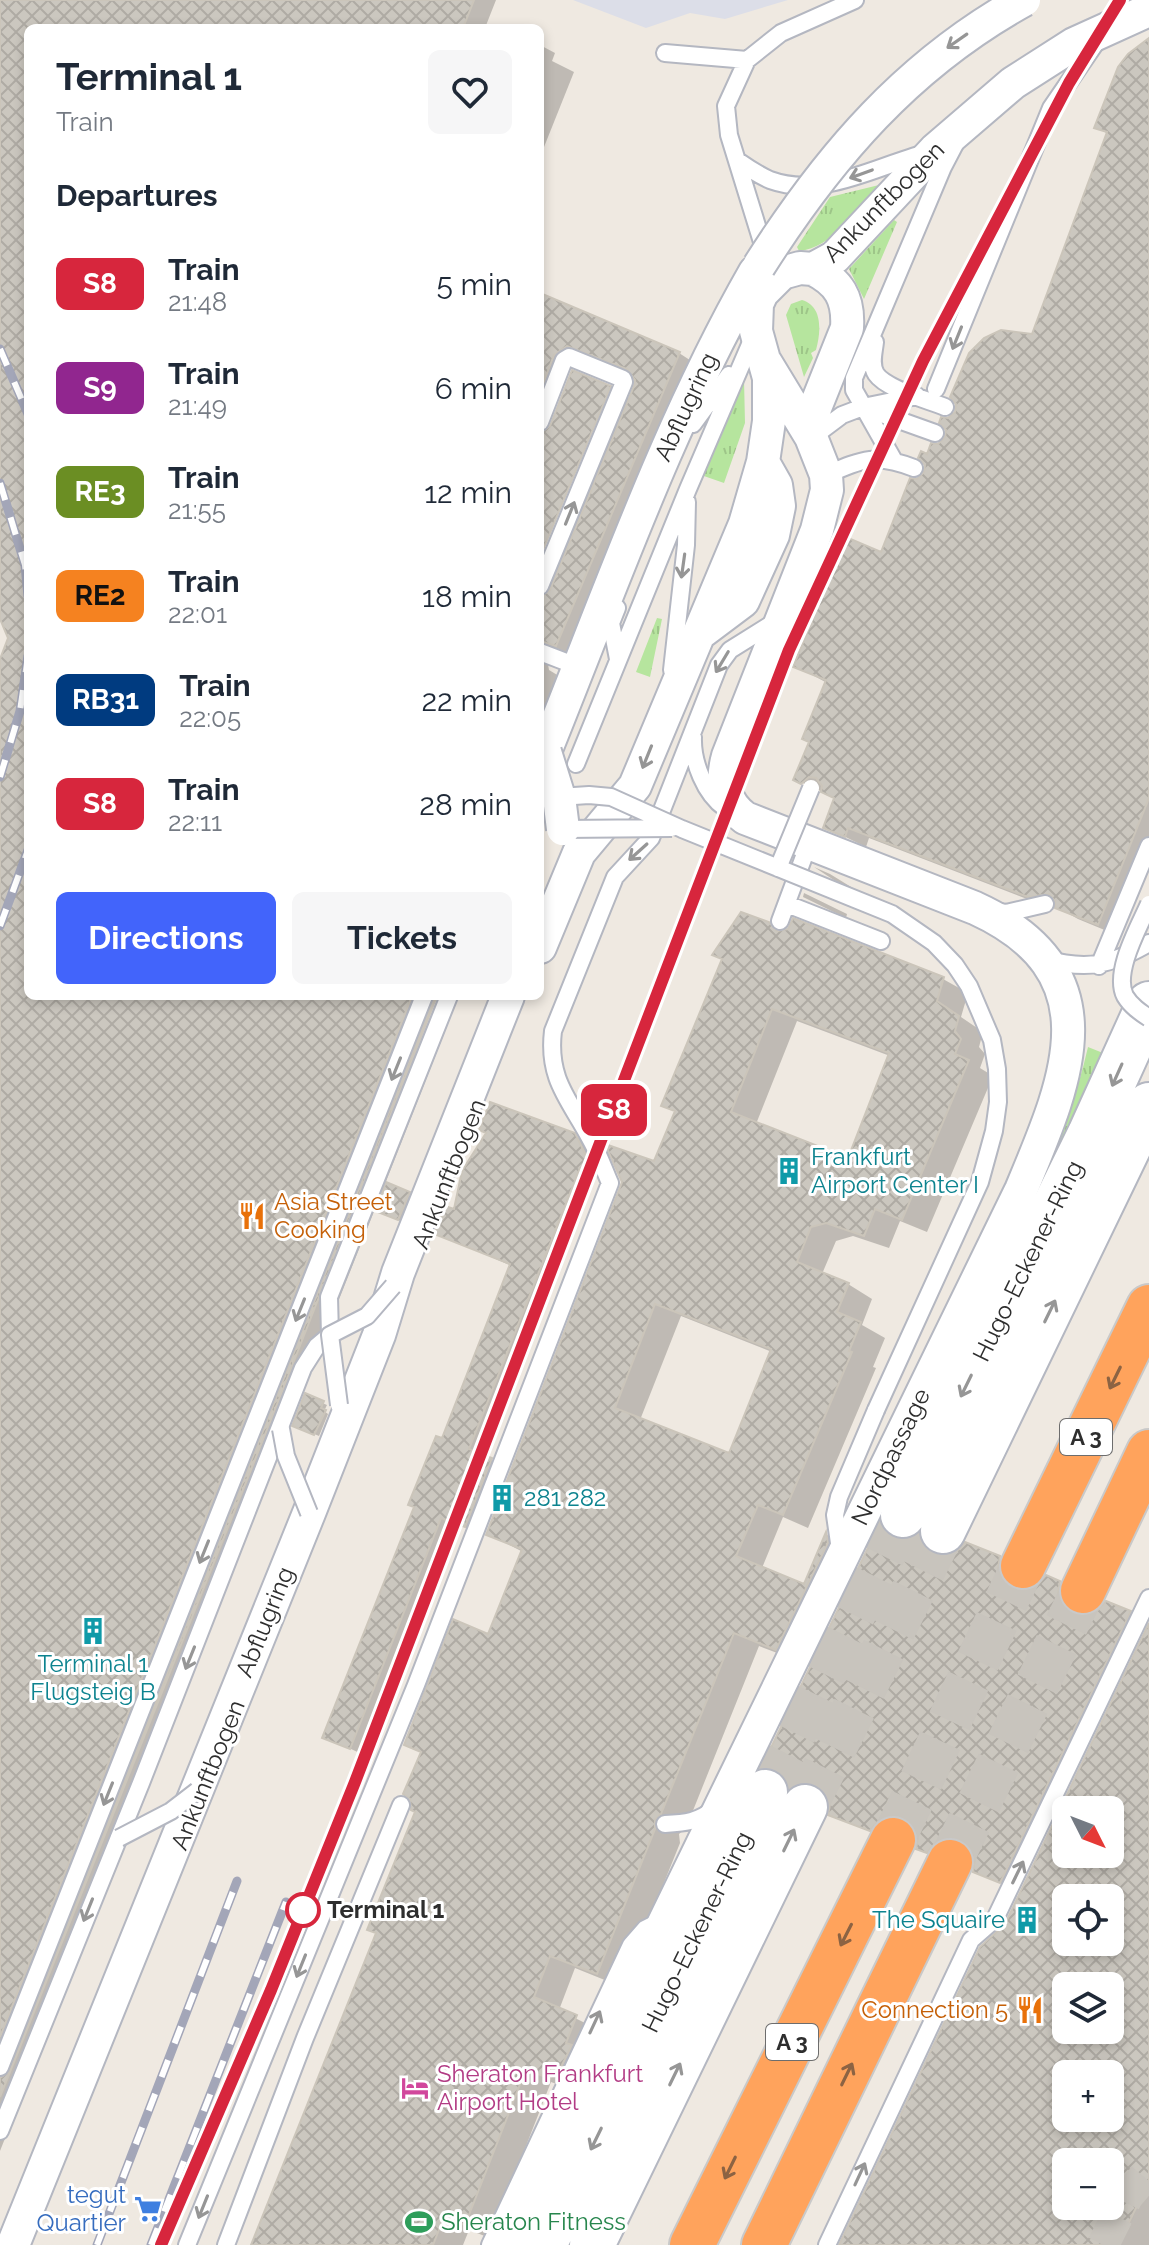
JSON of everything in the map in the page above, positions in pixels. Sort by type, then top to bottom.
[{"type":"highway","name":"A 3","points":[[1023,1566],[1149,1307]]},
{"type":"highway","name":"A 3","points":[[1083,1591],[1149,1452]]},
{"type":"highway","name":"A 3","points":[[692,2245],[893,1840]]},
{"type":"highway","name":"A 3","points":[[764,2245],[950,1862]]},
{"type":"street","name":"Abflugring","points":[[544,752],[664,451],[722,329],[783,228],[817,180],[898,89],[938,54],[1024,0]]},
{"type":"street","name":"Ankunftbogen","points":[[769,284],[782,273],[813,269],[835,257],[935,150],[980,109],[1046,61],[1108,27],[1149,10]]},
{"type":"street","points":[[811,437],[815,408],[847,328],[848,318],[847,303],[836,284],[813,269]]},
{"type":"street","points":[[544,937],[573,864],[586,842],[635,786],[745,524],[763,462],[770,408],[755,349],[757,304],[769,284]]},
{"type":"street","points":[[745,818],[729,800],[724,771],[825,505],[826,475],[811,437],[755,349]]},
{"type":"street","name":"Abflugring","points":[[544,762],[559,797],[563,829],[561,853],[544,900]]},
{"type":"street","name":"Nordpassage","points":[[507,2245],[1021,1190],[1054,1107],[1067,1055],[1065,995],[1045,959],[1020,932],[1005,921],[975,908],[745,818]]},
{"type":"street","name":"Abflugring","points":[[13,2245],[309,1513],[379,1335],[393,1286],[506,1000]]},
{"type":"street","name":"Ankunftbogen","points":[[27,2245],[49,2176],[83,2089],[518,1000]]},
{"type":"street","name":"Hugo-Eckener-Ring","points":[[903,1515],[1090,1134],[1149,1004]]},
{"type":"street","name":"Hugo-Eckener-Ring","points":[[943,1531],[1149,1105]]},
{"type":"street","name":"Hugo-Eckener-Ring","points":[[544,2245],[765,1792]]},
{"type":"street","name":"Hugo-Eckener-Ring","points":[[592,2245],[805,1807]]},
{"type":"lane","points":[[769,284],[766,247],[729,135],[726,106],[747,60],[781,33],[855,0]]},
{"type":"lane","points":[[936,389],[1051,108],[1108,27]]},
{"type":"lane","points":[[665,53],[747,60]]},
{"type":"lane","points":[[893,459],[853,385],[943,167],[980,109]]},
{"type":"lane","points":[[738,161],[773,181],[812,185],[839,182],[935,150]]},
{"type":"lane","points":[[876,328],[872,363],[877,375],[887,384],[945,407]]},
{"type":"lane","points":[[576,764],[688,489],[755,349]]},
{"type":"lane","points":[[618,661],[611,623],[694,420],[755,349]]},
{"type":"lane","points":[[544,412],[564,360],[569,357],[623,379],[544,576]]},
{"type":"lane","points":[[811,437],[842,415],[863,407],[919,396]]},
{"type":"lane","points":[[863,407],[935,433]]},
{"type":"lane","points":[[826,475],[874,457],[893,459],[914,468]]},
{"type":"lane","points":[[669,703],[686,545],[688,489]]},
{"type":"lane","points":[[187,2245],[416,1685],[610,1183],[592,1142],[557,1082],[551,1050],[553,1031],[615,877],[651,838],[715,674],[730,650],[783,616]]},
{"type":"lane","points":[[544,654],[579,667]]},
{"type":"lane","points":[[694,728],[695,757],[710,793],[722,806],[745,818]]},
{"type":"lane","points":[[778,868],[811,788]]},
{"type":"lane","points":[[559,797],[611,797],[892,914],[934,943],[955,965],[979,1006],[992,1040],[997,1069],[994,1131],[980,1182],[839,1497],[835,1515],[841,1559]]},
{"type":"lane","points":[[563,829],[682,829]]},
{"type":"lane","points":[[780,921],[809,843]]},
{"type":"lane","points":[[1099,966],[1149,846]]},
{"type":"lane","points":[[787,904],[881,941]]},
{"type":"lane","points":[[975,908],[1006,913],[1045,904]]},
{"type":"lane","points":[[1149,904],[1127,956],[1122,987],[1126,998],[1149,1018]]},
{"type":"lane","points":[[1045,959],[1072,966],[1099,966],[1149,943]]},
{"type":"lane","points":[[0,2067],[422,1000]]},
{"type":"lane","points":[[320,1482],[318,1466],[339,1405],[330,1335],[329,1297],[447,1000]]},
{"type":"lane","points":[[0,2131],[119,1838],[303,1368],[317,1346],[330,1335],[367,1316],[393,1286]]},
{"type":"lane","points":[[281,1429],[286,1456],[309,1513]]},
{"type":"lane","points":[[827,2245],[971,1940],[995,1919],[1149,1598]]},
{"type":"lane","points":[[119,1838],[171,1811],[197,1791]]},
{"type":"lane","points":[[665,1824],[689,1823],[707,1815],[722,1802]]},
{"type":"lane","points":[[226,2245],[305,2038],[401,1805]]},
{"type":"lane","points":[[490,2245],[631,1945],[645,1929],[664,1921]]},
{"type":"shaded area","points":[[573,0],[788,0],[725,19],[690,13],[646,28]]},
{"type":"green space","points":[[879,185],[833,235],[823,243],[799,251],[797,247],[830,197]]},
{"type":"green space","points":[[894,220],[897,222],[864,299],[849,269]]},
{"type":"green space","points":[[802,300],[814,308],[819,320],[816,350],[811,353],[813,358],[804,377],[786,315],[791,304]]},
{"type":"green space","points":[[744,379],[745,423],[724,483],[701,475]]},
{"type":"green space","points":[[657,618],[662,619],[650,677],[636,672]]},
{"type":"green space","points":[[1088,1047],[1108,1055],[1044,1185],[1039,1183],[1079,1083]]},
{"type":"building","name":"Terminal 1 Flugsteig B","points":[[0,0],[474,0],[465,24],[24,24],[24,1000],[410,1000],[0,2037],[0,659],[8,638],[0,619]]},
{"type":"building","points":[[1149,38],[1149,798],[1098,925],[1055,908],[1055,901],[1049,894],[1028,897],[848,828],[845,837],[823,828],[834,798],[821,792],[822,786],[816,778],[809,777],[801,784],[793,780],[809,742],[802,739],[826,680],[793,667],[846,537],[881,552],[910,478],[917,479],[924,472],[925,465],[918,458],[921,451],[927,454],[931,443],[938,444],[945,437],[946,430],[939,423],[941,417],[948,418],[955,412],[956,404],[950,397],[969,353],[984,338],[1001,330],[1032,334],[1107,132],[1094,128],[1118,67],[1128,54]]},
{"type":"building","points":[[544,295],[680,352],[556,646],[544,642],[544,594],[550,590],[635,380],[627,369],[567,346],[554,355],[544,381]]},
{"type":"building","points":[[572,370],[611,386],[544,547],[544,430],[550,426]]},
{"type":"building","points":[[741,912],[769,922],[777,931],[788,929],[793,918],[944,977],[937,1001],[959,1016],[955,1031],[961,1039],[955,1054],[969,1060],[902,1220],[875,1209],[864,1236],[826,1223],[811,1227],[797,1262],[849,1283],[837,1312],[861,1322],[849,1351],[852,1352],[783,1515],[758,1505],[736,1556],[804,1584],[826,1532],[828,1543],[776,1650],[734,1633],[661,1814],[655,1820],[655,1829],[597,1974],[550,1956],[534,1997],[577,2015],[566,2043],[572,2045],[560,2069],[555,2067],[550,2079],[526,2069],[465,2225],[444,2217],[433,2245],[251,2245],[376,1933],[367,1930],[415,1812],[411,1810],[410,1799],[403,1794],[421,1752],[404,1745],[453,1619],[488,1634],[522,1549],[486,1535],[622,1182],[605,1144],[654,1161],[675,1111],[661,1106],[722,959],[712,955]],"holes":[[[772,1009],[889,1053],[848,1158],[731,1112]],[[655,1304],[771,1349],[729,1453],[615,1408]]]},
{"type":"building","points":[[435,1000],[0,2097],[0,2078],[10,2071]]},
{"type":"building","points":[[490,1102],[575,1133],[594,1172],[580,1168],[469,1449],[492,1458],[465,1527],[441,1518],[350,1749],[322,1738],[414,1507],[408,1505],[436,1436],[442,1438],[510,1264],[434,1234],[445,1206],[454,1209],[462,1171],[486,1133],[479,1130]]},
{"type":"building","points":[[386,1182],[410,1192],[398,1220],[375,1211]]},
{"type":"building","points":[[305,1393],[324,1401],[321,1408],[326,1410],[314,1435],[292,1426]]},
{"type":"building","points":[[880,1523],[893,1538],[905,1540],[918,1534],[923,1546],[933,1554],[946,1556],[956,1552],[965,1542],[1000,1556],[998,1569],[1002,1579],[1013,1589],[1024,1591],[1036,1587],[1046,1575],[1060,1581],[1058,1594],[1062,1604],[1073,1614],[1086,1616],[1096,1612],[1106,1601],[1131,1611],[1000,1883],[973,1872],[975,1859],[971,1849],[960,1839],[947,1837],[937,1841],[927,1853],[916,1849],[918,1838],[914,1827],[905,1818],[892,1815],[880,1819],[870,1831],[828,1815],[830,1804],[817,1785],[802,1782],[789,1788],[785,1777],[777,1770],[761,1768]]},
{"type":"building","name":"The Squaire","points":[[1149,1623],[1149,2181],[1118,2245],[839,2245],[980,1947],[1005,1924],[1052,1826],[1052,1868],[1124,1868],[1124,1796],[1066,1796]]},
{"type":"tunnel","points":[[765,1792],[903,1515]]},
{"type":"tunnel","points":[[805,1807],[943,1531]]},
{"type":"tunnel","points":[[893,1840],[1023,1566]]},
{"type":"tunnel","points":[[950,1862],[1083,1591]]},
{"type":"tunnel","points":[[1103,2245],[1127,2197],[1149,2171]]},
{"type":"railway","points":[[0,349],[24,405]]},
{"type":"railway","points":[[0,483],[24,562]]},
{"type":"railway","points":[[0,777],[20,711],[24,684]]},
{"type":"railway","points":[[0,926],[24,861]]},
{"type":"railway","points":[[97,2245],[237,1881]]},
{"type":"railway","points":[[151,2245],[286,1902]]},
{"type":"train","name":"S8","points":[[161,2245],[271,1990],[355,1782],[789,650],[923,361],[1069,83],[1120,0]]},
{"type":"place","name":"Frankfurt Airport Center I","points":[[789,1171]]},
{"type":"place","name":"Asia Street Cooking","points":[[252,1216]]},
{"type":"place","name":"281 282","points":[[502,1498]]},
{"type":"place","name":"Terminal 1 Flugsteig B","points":[[93,1631]]},
{"type":"place","name":"Terminal 1","points":[[303,1910]]},
{"type":"place","name":"The Squaire","points":[[1027,1920]]},
{"type":"place","name":"Connection 5","points":[[1030,2010]]},
{"type":"place","name":"Sheraton Frankfurt Airport Hotel","points":[[415,2088]]},
{"type":"place","name":"tegut Quartier","points":[[148,2209]]},
{"type":"place","name":"Sheraton Fitness","points":[[419,2222]]}]
